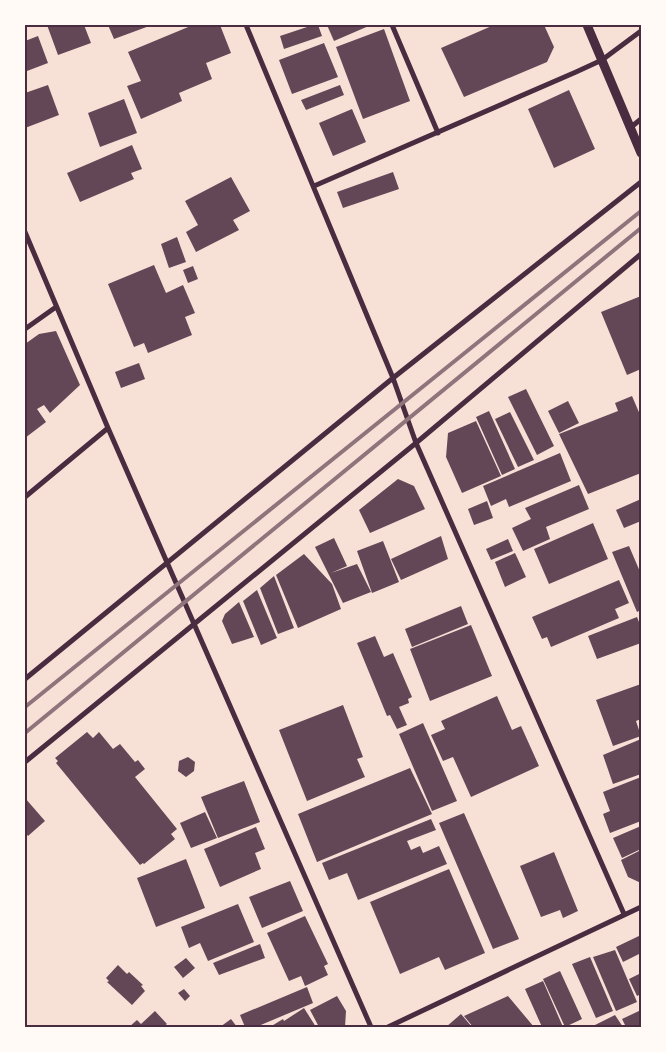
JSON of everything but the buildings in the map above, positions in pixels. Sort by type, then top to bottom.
[{"type":"street","points":[[246,25],[314,186],[392,378],[416,443],[624,914]]},
{"type":"street","points":[[392,25],[438,133]]},
{"type":"street","points":[[587,25],[641,152]]},
{"type":"street","points":[[314,186],[602,60],[641,32]]},
{"type":"street","points":[[630,128],[641,119]]},
{"type":"street","points":[[25,679],[392,378],[641,182]]},
{"type":"street","points":[[25,232],[108,428],[371,1027]]},
{"type":"street","points":[[25,762],[196,625],[641,254]]},
{"type":"street","points":[[25,329],[56,307]]},
{"type":"street","points":[[25,497],[108,428]]},
{"type":"street","points":[[388,1027],[641,907]]},
{"type":"railway","points":[[25,707],[641,211]]},
{"type":"railway","points":[[25,733],[641,228]]}]
